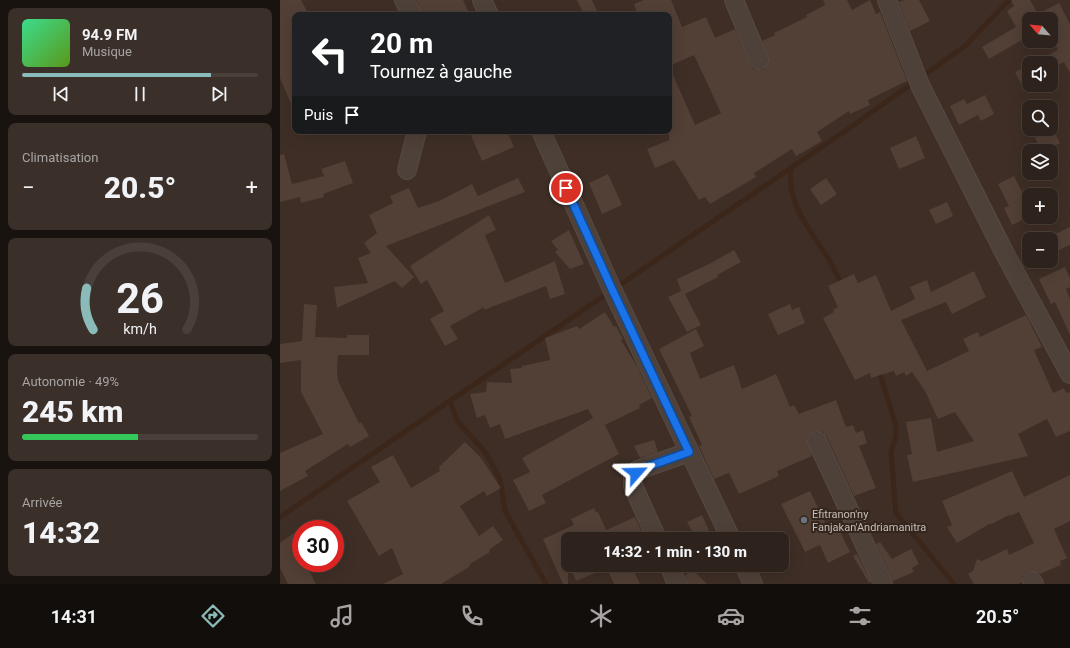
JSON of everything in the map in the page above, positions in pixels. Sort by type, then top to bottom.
[{"type":"street","points":[[404,0],[410,12]]},
{"type":"street","points":[[482,0],[487,12]]},
{"type":"street","points":[[734,0],[759,60]]},
{"type":"street","points":[[887,0],[920,84],[1005,254],[1070,374]]},
{"type":"street","points":[[407,170],[416,134]]},
{"type":"street","points":[[542,134],[614,293],[728,532]]},
{"type":"street","points":[[817,441],[884,584]]},
{"type":"street","points":[[654,532],[633,486],[633,478],[638,470],[689,452]]},
{"type":"street","points":[[671,572],[677,584]]},
{"type":"street","points":[[747,572],[753,584]]},
{"type":"building","points":[[280,0],[301,0],[307,12],[292,12],[292,106],[280,78]]},
{"type":"building","points":[[416,0],[463,0],[469,12],[421,12]]},
{"type":"building","points":[[577,0],[592,0],[598,12],[583,12]]},
{"type":"building","points":[[644,0],[671,0],[682,27],[706,17],[715,38],[735,29],[753,69],[763,70],[769,62],[762,41],[775,35],[774,33],[807,17],[806,15],[825,5],[823,0],[847,0],[852,10],[870,0],[876,14],[880,12],[907,81],[868,100],[870,105],[850,114],[849,111],[817,132],[822,141],[796,156],[792,149],[754,173],[756,177],[710,204],[705,197],[699,200],[674,160],[655,168],[647,149],[669,140],[669,134],[672,134],[672,73],[695,125],[721,113],[694,55],[672,65],[672,12],[637,12],[634,4]]},
{"type":"building","points":[[904,0],[919,0],[930,21],[910,31],[899,2]]},
{"type":"building","points":[[1011,0],[1030,0],[1037,12],[1022,12],[1022,40],[989,59],[982,47],[1016,27],[1007,11],[1014,6]]},
{"type":"building","points":[[1059,3],[1070,24],[1070,73],[1064,62],[1058,65],[1058,56],[1047,56],[1058,50],[1058,12],[1042,12]]},
{"type":"building","points":[[1022,68],[1022,84],[1021,84],[1015,72]]},
{"type":"building","points":[[985,95],[994,114],[981,121],[978,115],[959,125],[950,106],[964,99],[967,104]]},
{"type":"building","points":[[470,134],[508,134],[514,147],[482,161]]},
{"type":"building","points":[[916,136],[925,158],[899,169],[890,148]]},
{"type":"building","points":[[1039,136],[1056,136],[1060,143],[1038,144],[1035,138]]},
{"type":"building","points":[[284,154],[292,184],[324,176],[321,169],[345,161],[353,183],[323,194],[324,197],[301,203],[300,197],[280,202],[280,155]]},
{"type":"building","points":[[608,174],[622,205],[602,214],[589,183]]},
{"type":"building","points":[[1014,176],[1022,192],[1022,220],[1012,225],[1004,208],[1009,206],[998,184]]},
{"type":"building","points":[[518,178],[525,192],[386,246],[414,277],[402,288],[395,281],[337,308],[334,287],[368,283],[358,258],[371,253],[364,243],[377,233],[369,215],[393,203],[390,196],[409,188],[418,208],[439,201],[472,184],[478,196]]},
{"type":"building","points":[[826,178],[837,194],[821,205],[810,189]]},
{"type":"building","points":[[947,202],[953,216],[936,224],[929,210]]},
{"type":"building","points":[[489,215],[496,230],[485,235],[505,283],[555,261],[565,294],[550,299],[546,286],[484,310],[484,307],[450,326],[458,339],[445,346],[430,319],[444,311],[427,280],[421,284],[410,266]]},
{"type":"building","points":[[1070,227],[1070,245],[1058,251],[1058,233]]},
{"type":"building","points":[[569,230],[584,264],[570,269],[555,252],[558,250],[551,241]]},
{"type":"building","points":[[734,250],[741,262],[717,275],[718,277],[685,294],[701,325],[687,332],[668,297],[681,291],[677,279]]},
{"type":"building","points":[[1065,267],[1070,279],[1070,287],[1066,289],[1070,299],[1070,335],[1055,302],[1051,304],[1039,279]]},
{"type":"building","points":[[974,271],[986,297],[952,314],[946,302],[901,320],[927,371],[969,351],[963,339],[978,332],[980,337],[1026,315],[1042,347],[1034,350],[1053,393],[1064,388],[1066,393],[1070,392],[1070,431],[1056,437],[1047,419],[1018,434],[1028,456],[913,482],[907,455],[912,454],[906,422],[931,418],[937,452],[974,441],[955,412],[938,419],[925,391],[912,372],[906,376],[904,372],[896,376],[894,371],[871,378],[870,373],[855,380],[823,318],[834,312],[833,310],[838,307],[828,286],[854,274],[858,283],[876,275],[891,311],[915,299],[910,287],[927,280],[931,292]]},
{"type":"building","points":[[304,304],[317,305],[315,337],[347,338],[347,335],[369,335],[369,355],[338,355],[337,371],[338,381],[359,423],[361,422],[369,436],[350,447],[348,444],[305,471],[308,476],[280,491],[280,453],[323,434],[301,392],[301,360],[280,363],[280,344],[302,341]]},
{"type":"building","points":[[790,304],[792,310],[799,307],[805,323],[778,335],[768,314]]},
{"type":"building","points":[[605,312],[614,327],[616,326],[623,339],[621,340],[637,366],[652,398],[639,405],[640,408],[605,425],[619,454],[542,495],[546,503],[529,511],[513,480],[530,472],[522,458],[593,418],[588,409],[505,439],[500,424],[490,428],[485,415],[477,418],[470,394],[486,392],[487,382],[512,383],[510,369],[522,368],[522,366],[550,360],[545,338],[577,326],[579,329]]},
{"type":"building","points":[[696,329],[704,346],[690,353],[700,379],[734,365],[742,389],[776,374],[790,407],[794,405],[799,414],[836,400],[846,427],[853,425],[856,433],[863,430],[867,443],[859,446],[876,488],[854,496],[827,437],[823,432],[818,431],[809,435],[807,440],[812,456],[777,471],[779,476],[739,494],[729,473],[714,479],[699,446],[702,445],[689,417],[692,416],[659,349]]},
{"type":"building","points":[[654,440],[658,452],[640,458],[634,446]]},
{"type":"building","points":[[465,442],[481,458],[501,488],[487,496],[484,491],[460,506],[479,536],[493,526],[503,540],[489,550],[490,552],[470,564],[469,567],[441,584],[383,584],[403,574],[392,548],[379,556],[347,501],[380,482],[371,467],[393,455],[411,488],[440,471],[439,467]]},
{"type":"building","points":[[1012,471],[1024,497],[1070,475],[1070,521],[1054,529],[1067,558],[1060,561],[1061,565],[1040,574],[1032,571],[1027,572],[1022,577],[1022,582],[1018,584],[974,584],[968,574],[973,571],[977,559],[982,561],[1007,549],[1009,555],[1034,543],[1019,512],[1010,516],[1009,515],[990,525],[991,523],[957,543],[947,527],[952,525],[942,501]]},
{"type":"building","points":[[810,491],[827,527],[836,523],[850,552],[828,563],[820,545],[805,552],[781,504]]},
{"type":"building","points":[[594,508],[596,512],[598,512],[606,530],[635,517],[642,532],[561,532],[561,572],[568,572],[568,584],[563,584],[543,539],[574,525],[571,519]]},
{"type":"building","points":[[702,515],[709,530],[705,532],[692,532],[687,522]]},
{"type":"building","points":[[292,534],[292,572],[310,572],[316,584],[288,584],[280,568],[280,543]]},
{"type":"building","points":[[880,542],[892,559],[911,549],[919,564],[912,568],[914,572],[893,581],[876,544]]},
{"type":"building","points":[[857,554],[871,582],[869,583],[853,556]]},
{"type":"building","points":[[572,572],[597,572],[576,581]]},
{"type":"building","points":[[609,572],[634,572],[640,584],[614,584]]},
{"type":"building","points":[[688,572],[695,572],[707,584],[687,584],[685,576]]},
{"type":"waterway","points":[[280,517],[848,129],[965,46],[1009,0]]},
{"type":"waterway","points":[[791,168],[792,193],[800,214],[826,255],[842,285]]},
{"type":"waterway","points":[[879,370],[896,426],[896,436],[891,452],[896,513],[954,584]]},
{"type":"waterway","points":[[450,402],[458,422],[486,453],[500,479],[505,511],[546,584]]},
{"type":"place","name":"Efitranon'ny Fanjakan'Andriamanitra","points":[[804,520]]},
{"type":"route","points":[[566,188],[689,452],[638,470],[636,473]]}]
